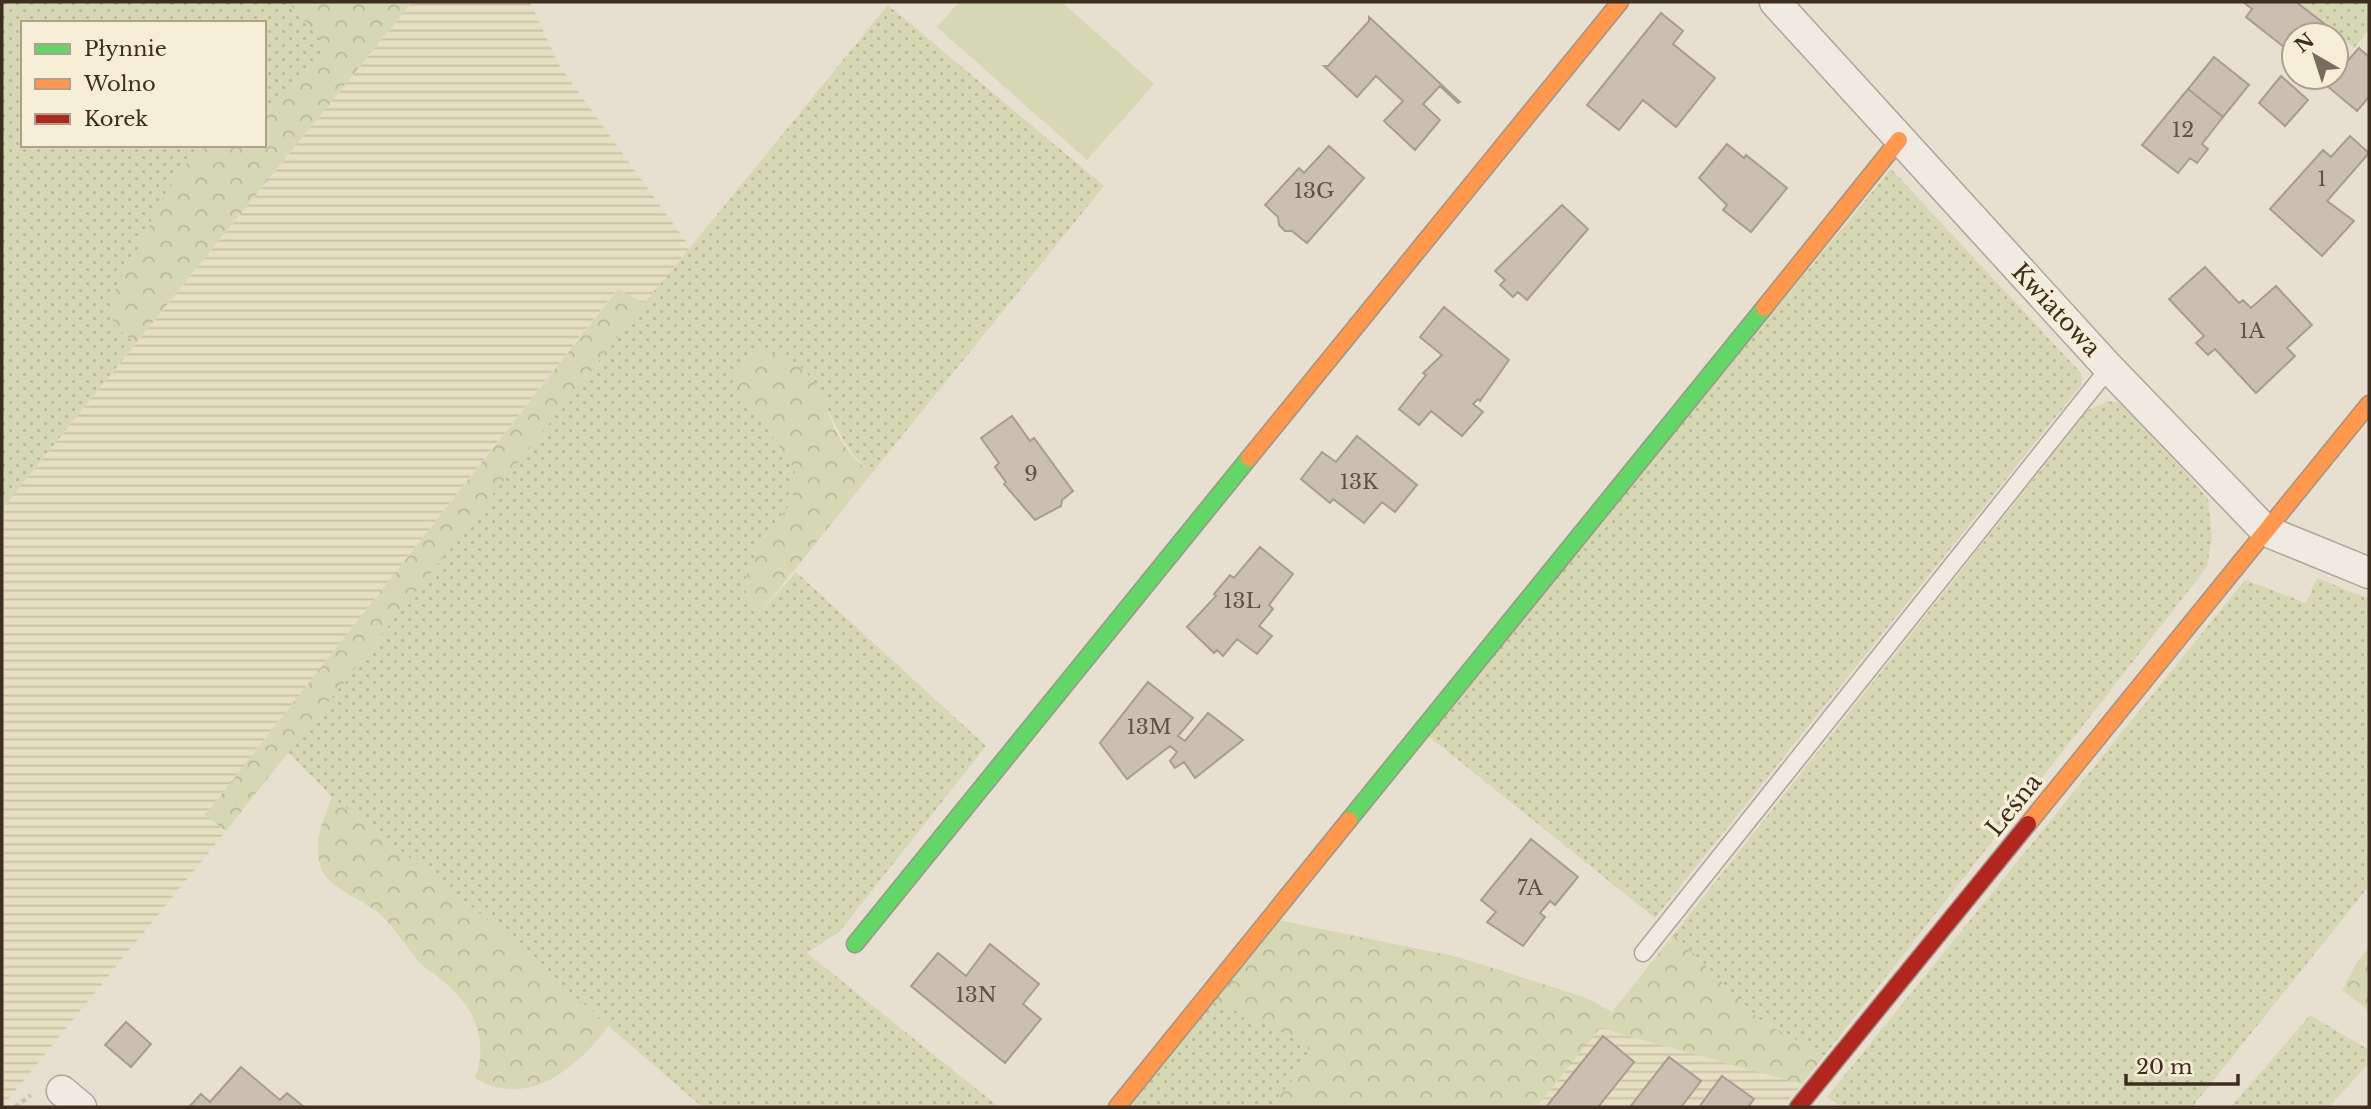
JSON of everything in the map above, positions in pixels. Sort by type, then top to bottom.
[{"type":"street","points":[[855,944],[1620,2]]},
{"type":"street","name":"Kwiatowa","points":[[1775,2],[2109,368],[2266,531],[2369,573]]},
{"type":"street","points":[[1117,1107],[1899,140]]},
{"type":"street","name":"Leśna","points":[[1798,1107],[2369,404]]},
{"type":"lane","points":[[1643,953],[2109,368]]},
{"type":"shaded area","points":[[412,2],[530,2],[559,65],[690,247],[644,304],[617,289],[206,814],[226,831],[2,1107],[2,509]]},
{"type":"shaded area","points":[[1600,1028],[1802,1084],[1783,1107],[1536,1107]]},
{"type":"green space","points":[[2,2],[288,2],[325,45],[317,61],[266,117],[266,21],[21,21],[21,147],[205,147],[157,205],[147,233],[117,285],[116,328],[136,343],[2,509]]},
{"type":"green space","points":[[288,2],[412,2],[136,343],[116,328],[108,310],[117,285],[147,233],[157,205],[187,163],[203,147],[266,147],[266,117],[317,61],[325,45]]},
{"type":"green space","points":[[959,2],[1062,2],[1154,84],[1087,160],[937,27]]},
{"type":"green space","points":[[2296,2],[2369,2],[2369,29],[2354,48],[2350,45],[2350,21],[2320,21]]},
{"type":"green space","points":[[888,5],[1104,186],[872,473],[848,447],[817,390],[795,362],[771,432],[795,470],[792,502],[760,542],[759,614],[796,572],[986,746],[840,931],[807,953],[999,1107],[702,1107],[473,908],[332,797],[287,751],[644,304]]},
{"type":"green space","points":[[1891,169],[2081,373],[2082,384],[1655,918],[1427,735]]},
{"type":"green space","points":[[618,289],[644,304],[226,831],[205,815]]},
{"type":"green space","points":[[759,351],[787,359],[804,370],[818,389],[845,447],[872,473],[758,615],[743,586],[760,542],[792,502],[795,470],[730,375]]},
{"type":"green space","points":[[2108,401],[2127,404],[2208,499],[2212,537],[2207,567],[1824,1056],[1759,1019],[1674,934],[2088,410]]},
{"type":"green space","points":[[2317,578],[2369,599],[2369,886],[2192,1107],[1842,1107],[1827,1097],[2245,580],[2306,603]]},
{"type":"green space","points":[[332,797],[473,908],[609,1026],[596,1042],[566,1070],[532,1087],[514,1089],[495,1086],[475,1078],[481,1049],[479,1036],[476,1024],[462,1001],[442,980],[419,963],[383,917],[333,884],[324,874],[318,855],[319,835]]},
{"type":"green space","points":[[1278,920],[1458,957],[1587,998],[1612,1012],[1674,934],[1759,1019],[1824,1056],[1802,1084],[1600,1028],[1536,1107],[1270,1107],[1308,1062],[1308,1045],[1213,1000]]},
{"type":"green space","points":[[2369,948],[2369,1011],[2342,990],[2357,962]]},
{"type":"green space","points":[[1213,1000],[1308,1044],[1308,1062],[1270,1107],[1126,1107]]},
{"type":"green space","points":[[2310,1015],[2369,1050],[2369,1063],[2329,1107],[2231,1107]]},
{"type":"building","points":[[2243,2],[2296,2],[2321,21],[2280,21],[2280,44],[2246,17],[2252,9]]},
{"type":"building","points":[[1661,13],[1683,31],[1673,44],[1715,78],[1676,127],[1643,100],[1619,130],[1587,105]]},
{"type":"building","points":[[1369,17],[1460,102],[1440,86],[1423,104],[1440,120],[1415,150],[1384,121],[1403,101],[1376,76],[1357,97],[1324,66],[1328,66],[1369,21]]},
{"type":"building","points":[[2359,48],[2369,57],[2369,97],[2357,111],[2333,91],[2350,91],[2350,58]]},
{"type":"building","points":[[2214,57],[2249,85],[2223,117],[2188,89]]},
{"type":"building","points":[[2280,77],[2280,91],[2298,91],[2308,100],[2285,126],[2259,103]]},
{"type":"building","points":[[2188,89],[2223,117],[2202,144],[2208,149],[2197,163],[2190,158],[2178,173],[2142,145]]},
{"type":"building","points":[[2350,136],[2369,153],[2327,201],[2354,221],[2322,256],[2270,209],[2323,150],[2331,157]]},
{"type":"building","points":[[1727,144],[1744,158],[1746,155],[1787,188],[1751,232],[1723,210],[1727,205],[1699,178]]},
{"type":"building","points":[[1329,146],[1364,178],[1307,243],[1292,231],[1285,231],[1279,225],[1278,217],[1265,205],[1299,168],[1304,173]]},
{"type":"building","points":[[1562,205],[1588,229],[1527,300],[1518,292],[1513,297],[1500,285],[1505,280],[1495,271]]},
{"type":"building","points":[[2205,267],[2239,303],[2243,300],[2251,308],[2276,286],[2312,325],[2287,348],[2295,356],[2256,393],[2215,349],[2208,355],[2196,343],[2204,336],[2169,299]]},
{"type":"building","points":[[1444,307],[1509,360],[1480,401],[1478,399],[1473,404],[1483,412],[1462,436],[1431,411],[1419,425],[1399,409],[1426,375],[1423,373],[1442,355],[1420,337]]},
{"type":"building","points":[[1012,416],[1030,441],[1034,438],[1073,491],[1062,500],[1061,506],[1035,520],[1004,484],[1006,482],[995,467],[999,463],[981,438]]},
{"type":"building","points":[[1357,436],[1417,485],[1395,512],[1382,502],[1364,523],[1333,499],[1330,503],[1301,479],[1322,452],[1336,462]]},
{"type":"building","points":[[1260,547],[1293,574],[1269,605],[1273,609],[1259,626],[1272,636],[1257,654],[1237,639],[1223,656],[1217,650],[1214,653],[1187,627],[1216,596],[1214,594],[1230,575],[1234,578]]},
{"type":"building","points":[[1148,682],[1193,718],[1178,736],[1185,741],[1208,713],[1243,740],[1195,778],[1184,762],[1175,768],[1170,761],[1177,752],[1170,746],[1127,779],[1100,743]]},
{"type":"building","points":[[1531,839],[1578,877],[1555,905],[1550,901],[1540,913],[1545,917],[1523,946],[1487,922],[1496,912],[1481,900]]},
{"type":"building","points":[[990,944],[1039,984],[1023,1004],[1041,1019],[1005,1063],[911,986],[938,953],[966,976]]},
{"type":"building","points":[[126,1022],[151,1044],[131,1067],[105,1045]]},
{"type":"building","points":[[1603,1036],[1634,1062],[1598,1107],[1546,1107]]},
{"type":"building","points":[[1669,1057],[1701,1081],[1681,1107],[1630,1107]]},
{"type":"building","points":[[241,1067],[280,1100],[287,1093],[304,1107],[189,1107],[201,1094],[210,1102]]},
{"type":"building","points":[[1722,1076],[1754,1099],[1748,1107],[1699,1107]]},
{"type":"traffic: fast","points":[[1349,820],[1764,308]]},
{"type":"traffic: fast","points":[[855,944],[1249,458]]},
{"type":"traffic: slow","points":[[1249,458],[1620,2]]},
{"type":"traffic: slow","points":[[1764,308],[1899,140]]},
{"type":"traffic: slow","points":[[2028,824],[2369,404]]},
{"type":"traffic: slow","points":[[1117,1107],[1349,820]]},
{"type":"traffic: jam","points":[[1798,1107],[2028,824]]}]
